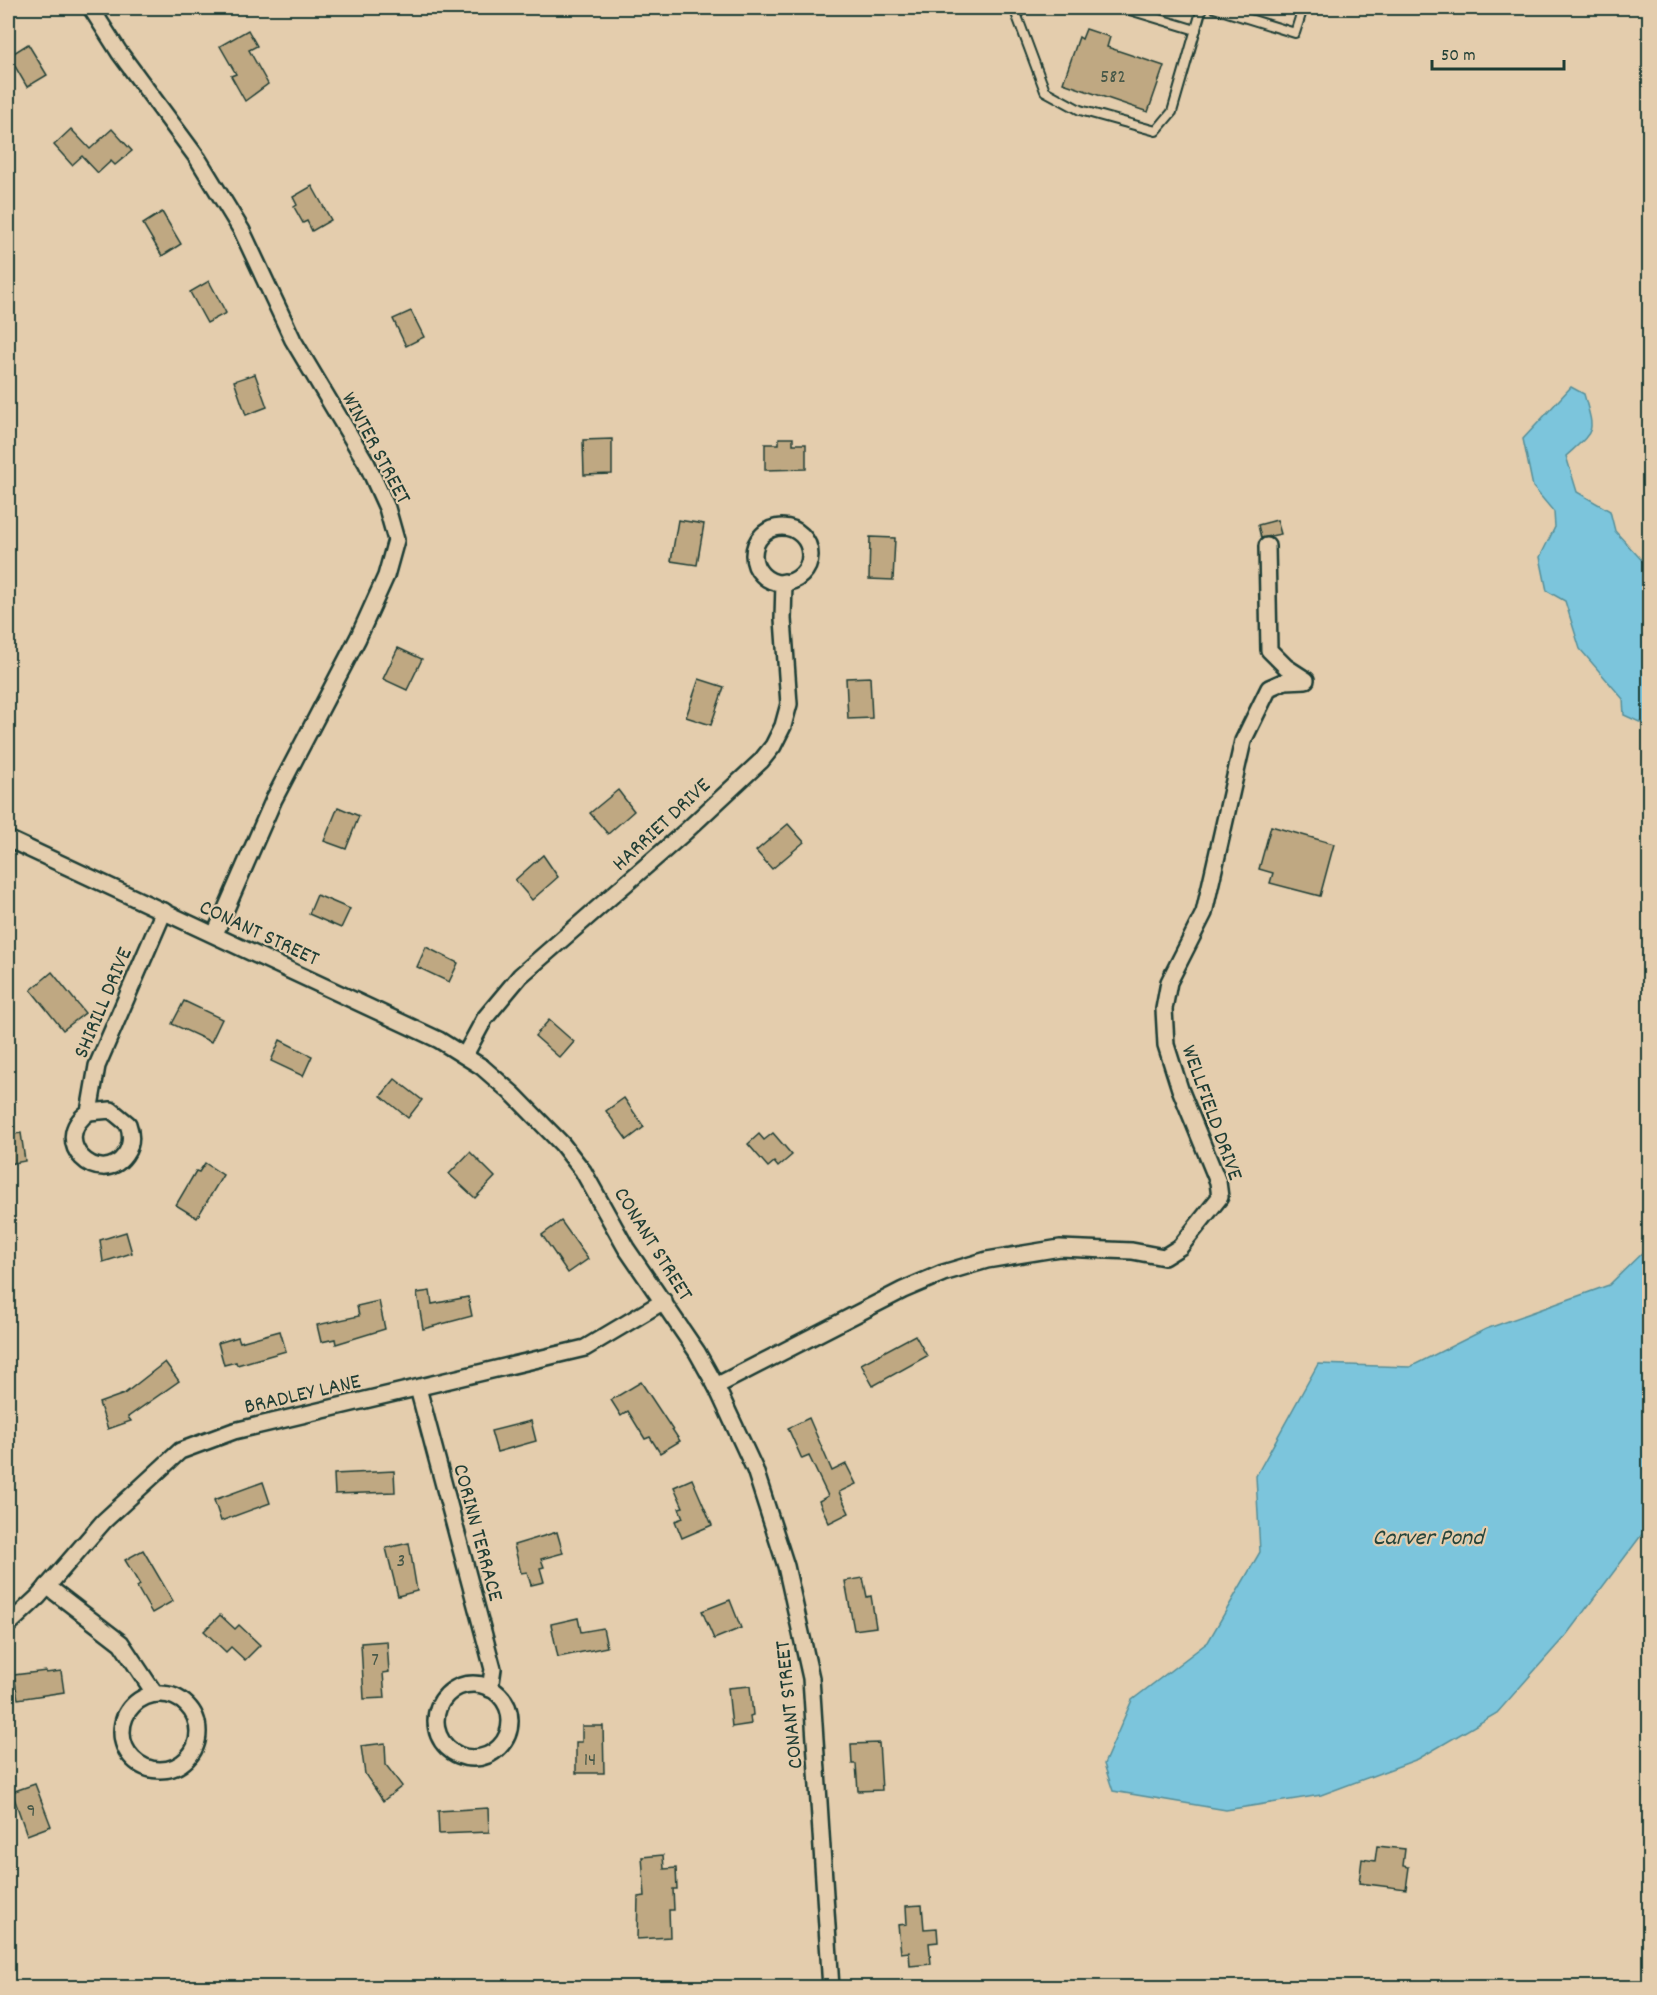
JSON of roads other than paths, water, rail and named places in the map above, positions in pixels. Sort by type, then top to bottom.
[{"type":"street","name":"WINTER STREET","points":[[91,8],[118,52],[198,159],[242,231],[293,340],[371,474],[387,508],[396,540],[389,567],[358,638],[283,780],[215,934]]},
{"type":"street","name":"WELLFIELD DRIVE","points":[[716,1386],[903,1290],[944,1273],[987,1260],[1060,1248],[1132,1251],[1164,1257],[1180,1247],[1220,1197],[1218,1182],[1180,1089],[1166,1045],[1164,1009],[1169,982],[1204,913],[1243,741],[1269,688],[1285,681],[1306,680],[1286,667],[1269,650],[1267,546]]},
{"type":"street","name":"HARRIET DRIVE","points":[[465,1055],[485,1018],[520,976],[685,832],[773,746],[783,726],[789,704],[783,620],[784,582]]},
{"type":"street","name":"CONANT STREET","points":[[8,838],[421,1031],[465,1055],[514,1095],[562,1144],[583,1171],[626,1248],[664,1302],[716,1386],[767,1500],[807,1652],[816,1722],[831,1988]]},
{"type":"street","name":"SHIRILL DRIVE","points":[[89,1112],[97,1066],[164,911]]},
{"type":"street","name":"BRADLEY LANE","points":[[8,1625],[47,1586],[104,1521],[180,1451],[234,1431],[585,1348],[664,1302]]},
{"type":"street","name":"CORINN TERRACE","points":[[418,1388],[493,1669],[490,1689]]},
{"type":"street","points":[[47,1586],[121,1643],[155,1694]]},
{"type":"street","points":[[466,1685],[479,1685],[490,1689],[500,1696],[509,1716],[505,1739],[498,1748],[477,1758],[453,1753],[444,1744],[436,1721],[445,1698],[466,1685]]},
{"type":"street","points":[[155,1694],[179,1699],[196,1718],[198,1742],[192,1754],[173,1769],[148,1769],[136,1763],[128,1753],[123,1741],[122,1729],[126,1716],[143,1698],[155,1694]]},
{"type":"lane","points":[[1014,8],[1045,92],[1080,110],[1156,131],[1172,112],[1202,8]]},
{"type":"lane","points":[[1123,8],[1196,30]]},
{"type":"lane","points":[[1214,8],[1295,33],[1303,8]]},
{"type":"water","points":[[1571,387],[1584,394],[1591,424],[1588,435],[1566,456],[1577,492],[1610,511],[1615,531],[1649,568],[1649,733],[1644,724],[1624,715],[1623,699],[1580,649],[1565,601],[1547,591],[1540,557],[1555,527],[1554,512],[1533,487],[1523,439]]},
{"type":"water","name":"Carver Pond","points":[[1649,1246],[1649,1525],[1567,1634],[1497,1713],[1418,1759],[1321,1795],[1226,1810],[1113,1791],[1104,1764],[1132,1700],[1208,1642],[1260,1552],[1256,1476],[1318,1364],[1410,1367],[1486,1329],[1609,1285]]}]
